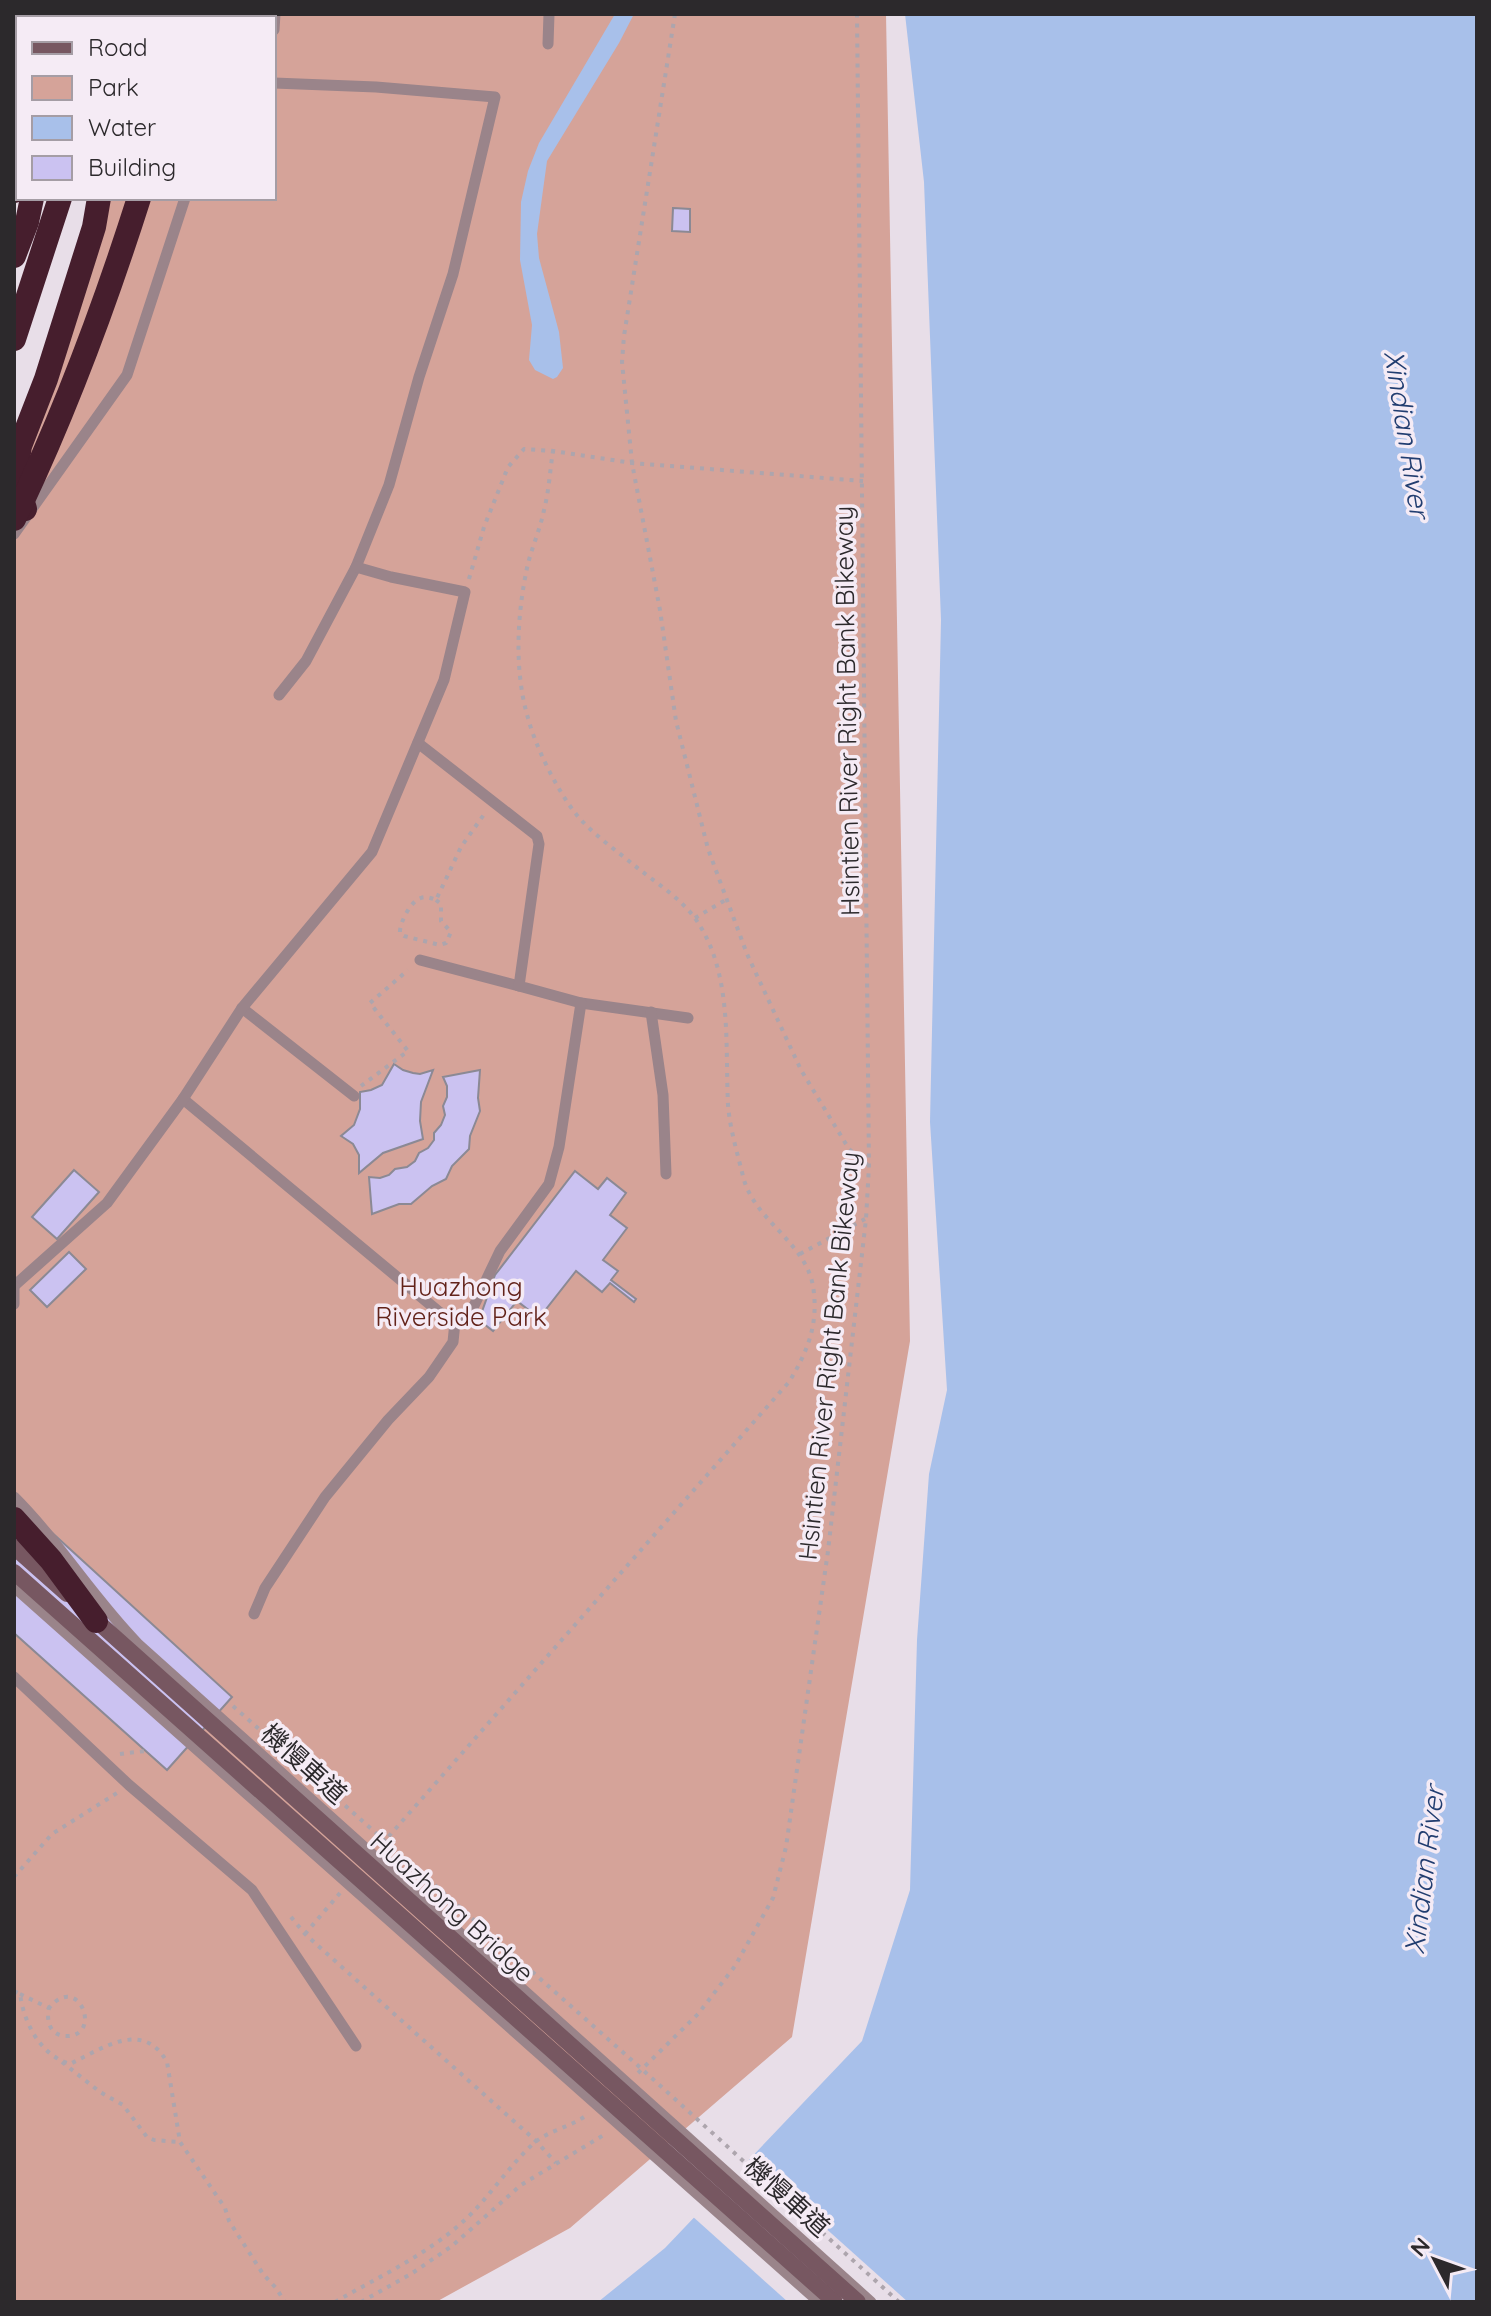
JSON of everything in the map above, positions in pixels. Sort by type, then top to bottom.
[{"type":"highway","points":[[14,256],[31,200]]},
{"type":"highway","points":[[14,339],[59,200]]},
{"type":"highway","points":[[18,523],[15,478],[20,446],[46,379],[94,227],[99,200]]},
{"type":"highway","points":[[18,523],[78,374],[138,200]]},
{"type":"highway","points":[[14,1519],[51,1560],[96,1621]]},
{"type":"main road","name":"Huazhong Bridge","points":[[14,1547],[858,2302]]},
{"type":"main road","name":"Huazhong Bridge","points":[[14,1572],[835,2302]]},
{"type":"lane","points":[[548,44],[549,14]]},
{"type":"lane","points":[[276,83],[376,87],[495,97],[453,274],[419,377],[389,485],[356,567],[306,661],[279,695]]},
{"type":"lane","points":[[18,523],[127,375],[184,200]]},
{"type":"lane","points":[[14,1304],[14,1286],[107,1203],[183,1099],[242,1008],[372,852],[444,680],[465,592],[356,567]]},
{"type":"lane","points":[[418,743],[537,836],[539,844],[519,986]]},
{"type":"lane","points":[[420,960],[581,1003],[688,1018]]},
{"type":"lane","points":[[455,1322],[471,1312],[500,1251],[549,1184],[559,1147],[581,1003]]},
{"type":"lane","points":[[242,1008],[354,1096]]},
{"type":"lane","points":[[651,1012],[663,1095],[666,1174]]},
{"type":"lane","points":[[183,1099],[455,1322]]},
{"type":"lane","points":[[254,1614],[265,1588],[325,1497],[388,1420],[429,1377],[453,1342],[455,1322]]},
{"type":"lane","name":"機慢車道","points":[[14,1497],[83,1576],[113,1619],[138,1644],[871,2302]]},
{"type":"lane","points":[[14,1587],[819,2302]]},
{"type":"lane","points":[[14,1677],[129,1785],[252,1890],[356,2046]]},
{"type":"path","points":[[675,14],[624,336],[622,362],[632,463],[660,610],[676,721],[708,849],[747,954],[801,1070],[849,1149],[869,1166]]},
{"type":"path","name":"Hsintien River Right Bank Bikeway","points":[[627,2082],[652,2062],[698,2014],[735,1966],[773,1898],[786,1847],[828,1551],[866,1219],[869,1166],[857,14]]},
{"type":"path","points":[[465,592],[484,527],[508,467],[524,449],[632,463],[863,481]]},
{"type":"path","points":[[373,1854],[789,1382],[804,1358],[813,1332],[816,1310],[812,1282],[800,1254],[762,1211],[744,1182],[728,1107],[726,1022],[720,982],[709,944],[695,918],[680,901],[578,816],[555,783],[528,718],[520,672],[519,626],[527,568],[544,509],[553,451]]},
{"type":"path","points":[[436,900],[461,847],[493,801]]},
{"type":"path","points":[[423,897],[436,900],[441,904],[441,921],[451,932],[446,943],[440,945],[400,933],[400,923],[417,900],[423,897]]},
{"type":"path","points":[[695,918],[727,899]]},
{"type":"path","points":[[354,1096],[365,1081],[408,1051],[370,1003],[420,960]]},
{"type":"path","points":[[800,1254],[866,1219]]},
{"type":"path","points":[[225,1699],[260,1727],[899,2302]]},
{"type":"path","points":[[99,1756],[145,1751]]},
{"type":"path","points":[[14,1877],[52,1834],[129,1785]]},
{"type":"path","points":[[305,1934],[344,1888]]},
{"type":"path","points":[[288,1913],[305,1934],[536,2141],[556,2163]]},
{"type":"path","points":[[14,1991],[49,2008]]},
{"type":"path","points":[[20,1994],[23,2015],[46,2049],[100,2092],[123,2105],[147,2137],[180,2142]]},
{"type":"path","points":[[71,1998],[84,2009],[84,2025],[71,2036],[62,2036],[49,2025],[49,2008],[55,2001],[71,1998]]},
{"type":"path","points":[[60,2061],[70,2064],[111,2043],[136,2038],[148,2040],[161,2051],[167,2062],[180,2142],[225,2208],[229,2221],[263,2274],[285,2302]]},
{"type":"path","points":[[646,2074],[652,2062]]},
{"type":"path","points":[[335,2302],[421,2252],[458,2225],[536,2141],[578,2122],[590,2112]]},
{"type":"path","points":[[361,2302],[452,2246],[521,2185],[609,2131]]},
{"type":"green space","name":"Huazhong Riverside Park","points":[[886,14],[910,1341],[792,2037],[570,2228],[436,2302],[14,2302],[14,475],[103,200],[276,200],[276,16],[138,16]]},
{"type":"water","points":[[615,14],[634,14],[547,161],[537,234],[539,258],[559,332],[563,368],[553,379],[535,370],[529,360],[532,325],[520,260],[521,202],[539,143]]},
{"type":"water","name":"Xindian River","points":[[905,14],[1477,14],[1477,2302],[598,2302],[665,2248],[862,2041],[910,1890],[917,1640],[929,1474],[947,1390],[930,1122],[941,620],[924,182]]},
{"type":"pier","points":[[746,2157],[908,2302],[788,2302],[691,2215]]},
{"type":"building","points":[[673,208],[690,209],[690,232],[672,231]]},
{"type":"building","points":[[394,1064],[413,1073],[433,1070],[421,1102],[423,1139],[383,1153],[359,1173],[359,1155],[353,1144],[341,1136],[354,1125],[360,1109],[360,1092],[382,1085]]},
{"type":"building","points":[[480,1070],[480,1111],[470,1136],[469,1149],[452,1166],[446,1179],[432,1186],[411,1204],[399,1204],[372,1214],[369,1177],[380,1178],[395,1169],[407,1167],[434,1140],[434,1133],[445,1115],[443,1106],[447,1086],[443,1077]]},
{"type":"building","points":[[74,1170],[99,1192],[57,1239],[32,1217]]},
{"type":"building","points":[[575,1171],[598,1189],[607,1178],[626,1193],[610,1215],[627,1228],[603,1260],[618,1271],[611,1280],[636,1299],[634,1302],[610,1283],[602,1292],[576,1271],[539,1318],[517,1301],[493,1331],[479,1320],[495,1275]]},
{"type":"building","points":[[69,1252],[86,1269],[47,1307],[30,1290]]},
{"type":"building","points":[[14,1498],[232,1697],[167,1770],[14,1633]]}]
